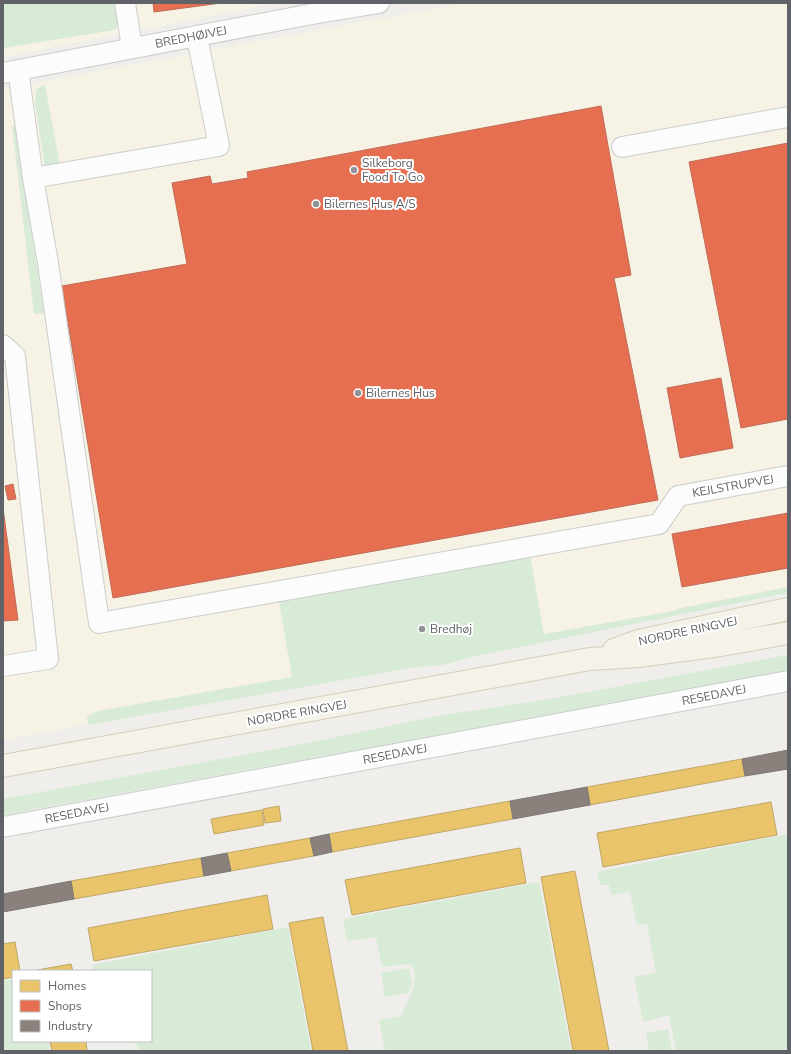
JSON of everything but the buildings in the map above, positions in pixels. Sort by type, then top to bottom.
[{"type":"main road","name":"NORDRE RINGVEJ","points":[[590,659],[638,641],[788,609]]},
{"type":"main road","name":"NORDRE RINGVEJ","points":[[3,766],[590,659],[638,656],[720,645],[788,633]]},
{"type":"street","points":[[126,3],[132,48]]},
{"type":"street","name":"BREDHØJVEJ","points":[[11,71],[197,37],[311,9],[379,3]]},
{"type":"street","points":[[11,71],[33,178],[219,146],[197,37]]},
{"type":"street","points":[[622,147],[788,117]]},
{"type":"street","name":"KEJLSTRUPVEJ","points":[[33,178],[48,263],[99,623],[659,524],[678,496],[788,476]]},
{"type":"street","points":[[3,345],[15,356],[48,659],[3,666]]},
{"type":"street","name":"RESEDAVEJ","points":[[3,827],[788,681]]},
{"type":"shaded area","points":[[3,3],[275,3],[3,57]]},
{"type":"shaded area","points":[[465,3],[788,3],[788,592],[3,740],[3,89]]},
{"type":"green space","points":[[3,3],[117,3],[119,21],[115,30],[3,48]]},
{"type":"green space","points":[[45,85],[60,165],[45,168],[35,103],[36,89]]},
{"type":"green space","points":[[12,126],[15,126],[44,313],[34,314]]},
{"type":"green space","points":[[529,550],[544,634],[673,611],[676,609],[788,587],[788,593],[476,656],[443,665],[416,667],[88,725],[87,716],[98,711],[292,677],[278,596]]},
{"type":"green space","points":[[788,655],[788,671],[3,815],[3,799],[308,743],[437,716],[550,699]]},
{"type":"green space","points":[[788,834],[788,1051],[676,1051],[669,1015],[643,1022],[634,977],[656,973],[647,924],[637,925],[630,892],[611,895],[609,885],[600,885],[597,872]]},
{"type":"green space","points":[[539,882],[571,1051],[385,1051],[379,1020],[401,1016],[413,990],[415,976],[414,969],[410,964],[382,967],[376,937],[347,941],[343,919]]},
{"type":"green space","points":[[288,927],[311,1051],[141,1051],[135,1043],[128,1042],[152,1042],[152,970],[94,970],[92,965]]},
{"type":"green space","points":[[409,968],[412,984],[408,993],[385,997],[381,973]]},
{"type":"green space","points":[[12,979],[12,1042],[49,1042],[50,1051],[3,1051],[3,981]]},
{"type":"green space","points":[[668,1029],[672,1051],[649,1051],[646,1033]]},
{"type":"place","name":"Silkeborg Food To Go","points":[[354,170]]},
{"type":"place","name":"Bilernes Hus A/S","points":[[316,204]]},
{"type":"place","name":"Bilernes Hus","points":[[358,393]]},
{"type":"place","name":"Bredhøj","points":[[422,629]]}]
